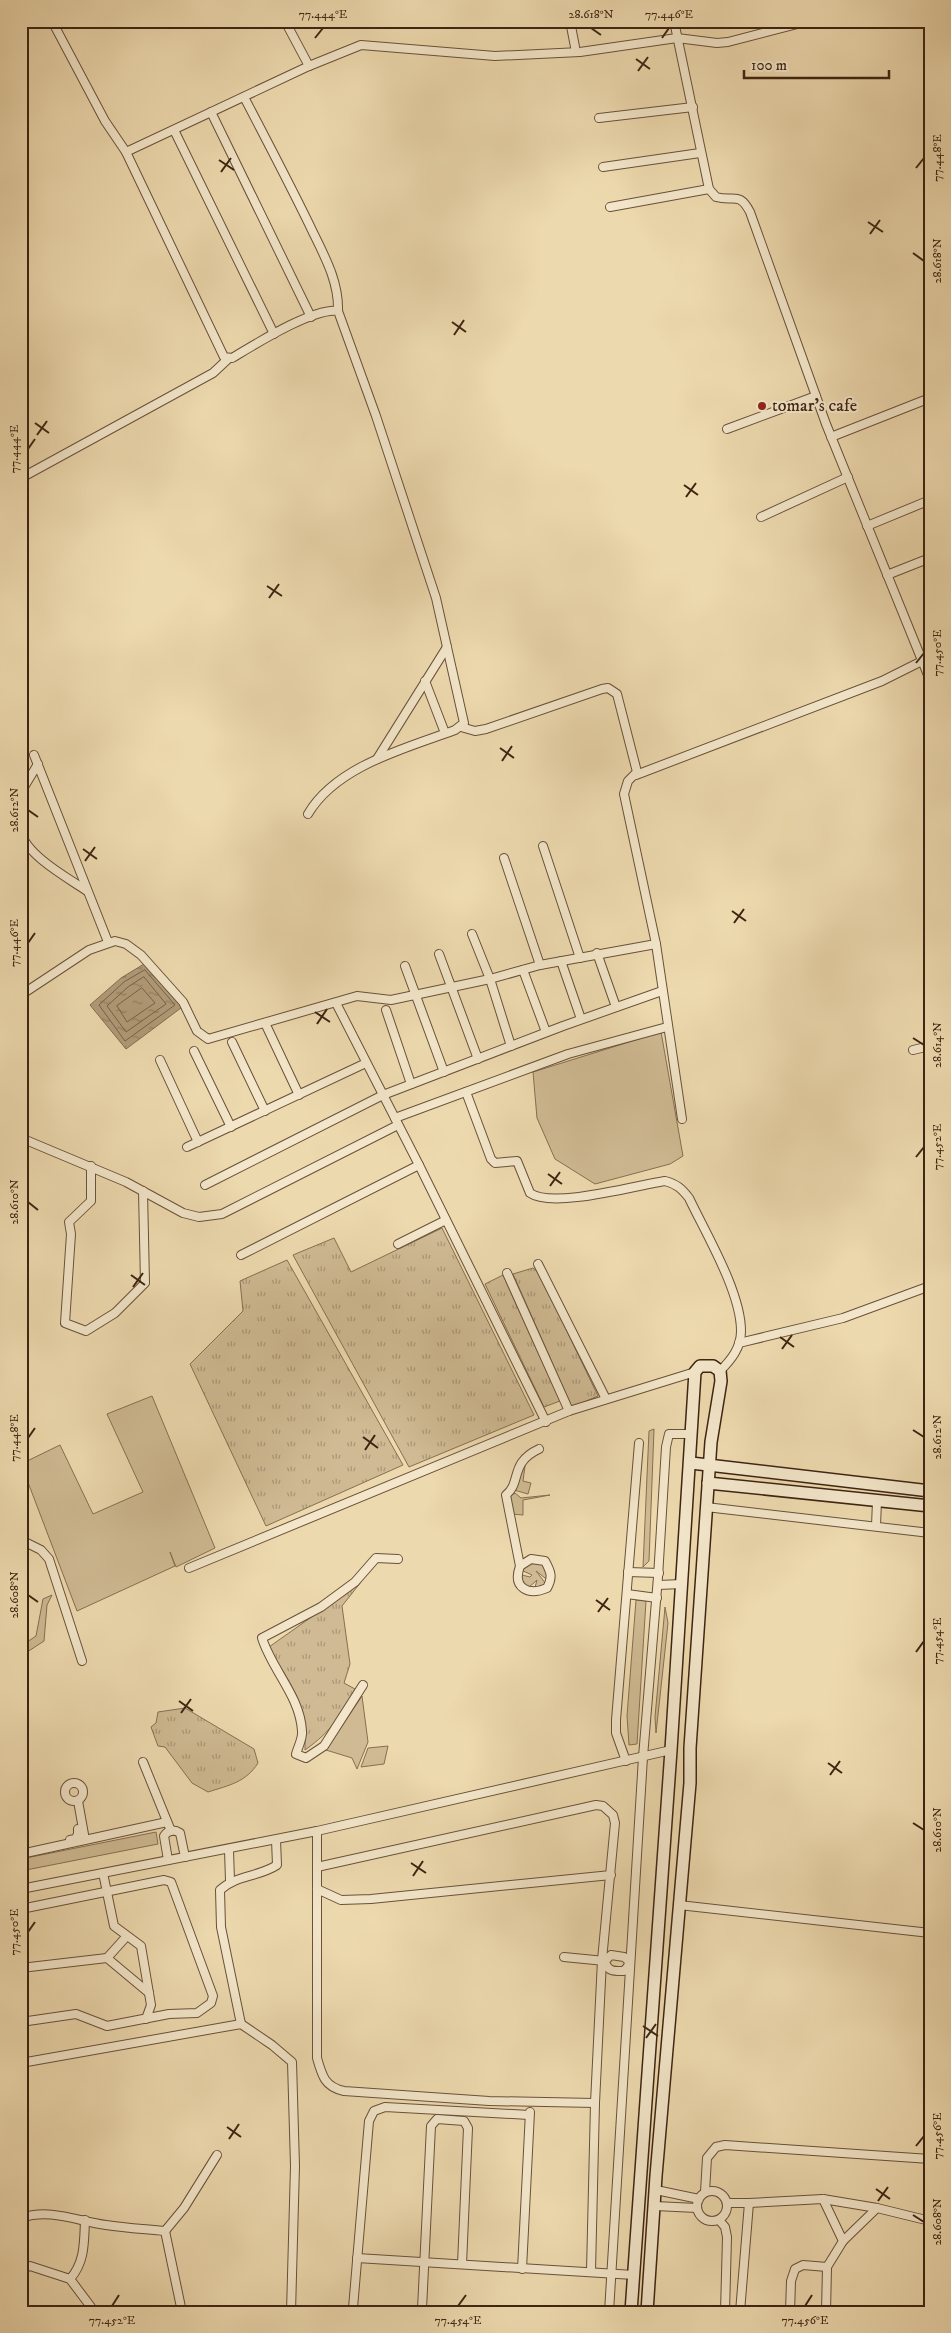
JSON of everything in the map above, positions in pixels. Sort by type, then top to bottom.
[{"type":"street","points":[[52,21],[105,121],[126,152],[222,353],[228,359]]},
{"type":"street","points":[[285,21],[309,66]]},
{"type":"street","points":[[570,21],[576,52]]},
{"type":"street","points":[[674,21],[709,189],[716,197],[739,198],[744,201],[750,212],[831,437],[921,662],[930,680]]},
{"type":"street","points":[[126,152],[309,66],[362,45],[495,56],[576,52],[677,38],[717,43],[728,42],[809,21]]},
{"type":"street","points":[[244,97],[294,194],[337,286],[338,311],[370,398],[426,567],[464,719],[461,727]]},
{"type":"street","points":[[599,118],[693,107]]},
{"type":"street","points":[[211,112],[311,317]]},
{"type":"street","points":[[174,130],[274,334]]},
{"type":"street","points":[[603,167],[700,153]]},
{"type":"street","points":[[610,207],[709,189]]},
{"type":"street","points":[[21,478],[213,373],[228,359],[274,334],[311,317],[328,311],[338,311]]},
{"type":"street","points":[[727,430],[816,396]]},
{"type":"street","points":[[831,437],[930,398]]},
{"type":"street","points":[[761,517],[848,478]]},
{"type":"street","points":[[867,526],[930,500]]},
{"type":"street","points":[[887,575],[930,558]]},
{"type":"street","points":[[377,759],[447,647]]},
{"type":"street","points":[[682,1119],[656,944],[624,794],[628,781],[636,775],[882,681],[930,657]]},
{"type":"street","points":[[425,682],[445,733]]},
{"type":"street","points":[[308,814],[316,802],[342,780],[359,768],[377,759],[461,727],[475,731],[486,729],[608,688],[617,694],[620,701],[636,767],[636,775]]},
{"type":"street","points":[[34,755],[108,942]]},
{"type":"street","points":[[21,792],[38,764]]},
{"type":"street","points":[[21,832],[23,838],[42,860],[88,892]]},
{"type":"street","points":[[543,846],[580,958]]},
{"type":"street","points":[[504,858],[540,965]]},
{"type":"street","points":[[472,934],[490,979],[511,1046]]},
{"type":"street","points":[[21,995],[88,950],[116,941],[126,944],[141,955],[183,1002],[201,1036],[208,1039],[357,996],[391,1000],[490,979],[540,965],[597,953],[656,944]]},
{"type":"street","points":[[597,953],[616,1007]]},
{"type":"street","points":[[439,954],[478,1059]]},
{"type":"street","points":[[561,961],[581,1019]]},
{"type":"street","points":[[405,966],[417,994],[444,1072]]},
{"type":"street","points":[[523,970],[546,1032]]},
{"type":"street","points":[[205,1185],[383,1095],[546,1032],[662,991]]},
{"type":"street","points":[[336,1003],[419,1165],[546,1422]]},
{"type":"street","points":[[386,1010],[411,1084]]},
{"type":"street","points":[[264,1023],[299,1095]]},
{"type":"street","points":[[21,1138],[91,1166],[183,1213],[199,1217],[211,1216],[222,1214],[397,1122],[466,1092],[568,1054],[667,1027]]},
{"type":"street","points":[[232,1042],[265,1111]]},
{"type":"street","points":[[913,1050],[930,1046]]},
{"type":"street","points":[[194,1051],[231,1127]]},
{"type":"street","points":[[160,1060],[198,1142]]},
{"type":"street","points":[[187,1148],[366,1063]]},
{"type":"street","points":[[466,1092],[491,1159],[495,1164],[517,1161],[530,1193],[535,1196],[566,1198],[590,1196],[665,1181],[674,1183],[682,1189],[689,1198],[733,1293],[740,1318],[741,1332],[739,1344],[732,1359],[720,1371]]},
{"type":"street","points":[[241,1254],[419,1165]]},
{"type":"street","points":[[91,1166],[91,1201],[69,1222],[71,1234],[65,1323],[86,1331],[115,1313],[145,1283],[143,1191]]},
{"type":"street","points":[[398,1244],[446,1220]]},
{"type":"street","points":[[538,1264],[606,1399]]},
{"type":"street","points":[[507,1273],[569,1411]]},
{"type":"street","points":[[739,1344],[843,1318],[930,1286]]},
{"type":"street","points":[[189,1568],[569,1411],[695,1372],[700,1366],[713,1366],[720,1371],[721,1381],[709,1465],[690,1748],[690,1783],[647,2312]]},
{"type":"street","points":[[632,2312],[672,1750],[695,1372]]},
{"type":"street","points":[[609,2312],[643,1757],[659,1573],[667,1438],[673,1433],[692,1434]]},
{"type":"street","points":[[626,1761],[619,1744],[616,1727],[639,1443]]},
{"type":"street","points":[[520,1566],[531,1559],[544,1561],[551,1572],[551,1580],[546,1588],[538,1592],[527,1591],[519,1584],[517,1575],[520,1566],[506,1495],[511,1491],[516,1472],[523,1459],[539,1449]]},
{"type":"street","points":[[690,1463],[930,1491]]},
{"type":"street","points":[[708,1483],[930,1506]]},
{"type":"street","points":[[876,1526],[878,1501]]},
{"type":"street","points":[[706,1507],[930,1533]]},
{"type":"street","points":[[21,1540],[41,1550],[49,1559],[82,1661]]},
{"type":"street","points":[[363,1685],[324,1746],[306,1758],[296,1754],[303,1732],[292,1694],[267,1654],[262,1638],[321,1606],[355,1582],[376,1558],[398,1559]]},
{"type":"street","points":[[628,1572],[659,1573]]},
{"type":"street","points":[[658,1585],[682,1584]]},
{"type":"street","points":[[627,1594],[657,1598]]},
{"type":"street","points":[[21,1889],[276,1840],[672,1750]]},
{"type":"street","points":[[143,1762],[171,1831]]},
{"type":"street","points":[[78,1801],[84,1840]]},
{"type":"street","points":[[317,1867],[596,1805],[603,1806],[613,1815],[615,1823],[595,2103],[591,2272]]},
{"type":"street","points":[[21,1854],[167,1822]]},
{"type":"street","points":[[21,1848],[74,1839],[78,1835],[78,1828]]},
{"type":"street","points":[[168,1860],[164,1838],[167,1832],[171,1831],[180,1833],[185,1857]]},
{"type":"street","points":[[318,1831],[317,2058],[326,2083],[334,2089],[344,2091],[531,2102],[595,2103]]},
{"type":"street","points":[[240,2024],[221,1927],[220,1890],[230,1881],[266,1872],[277,1864],[276,1840]]},
{"type":"street","points":[[229,1850],[230,1881]]},
{"type":"street","points":[[103,1873],[105,1891],[114,1926],[126,1937],[141,1946],[151,2005],[146,2020]]},
{"type":"street","points":[[317,1889],[341,1900],[371,1899],[611,1875]]},
{"type":"street","points":[[21,1909],[164,1880],[171,1882],[213,1996],[211,2003],[197,2013],[170,2014],[107,2026],[76,2014],[21,2022]]},
{"type":"street","points":[[679,1905],[930,1933]]},
{"type":"street","points":[[21,1968],[107,1958],[126,1937]]},
{"type":"street","points":[[564,1957],[604,1961],[611,1955],[624,1957],[628,1960],[630,1966]]},
{"type":"street","points":[[107,1958],[149,1993]]},
{"type":"street","points":[[604,1961],[606,1966],[612,1971],[624,1971],[630,1966]]},
{"type":"street","points":[[653,2001],[671,2005]]},
{"type":"street","points":[[21,2063],[240,2024],[272,2045],[292,2062],[295,2166],[291,2312]]},
{"type":"street","points":[[522,2269],[531,2102]]},
{"type":"street","points":[[353,2308],[370,2121],[374,2111],[384,2107],[529,2115]]},
{"type":"street","points":[[422,2309],[431,2126],[437,2119],[464,2121],[468,2128],[462,2264]]},
{"type":"street","points":[[725,2312],[727,2237],[725,2227],[719,2220],[705,2219],[697,2208],[699,2199],[705,2192],[710,2151],[725,2145],[930,2159]]},
{"type":"street","points":[[165,2231],[184,2208],[217,2155]]},
{"type":"street","points":[[656,2190],[699,2199]]},
{"type":"street","points":[[705,2192],[719,2192],[728,2203]]},
{"type":"street","points":[[728,2203],[823,2199],[877,2208],[930,2221]]},
{"type":"street","points":[[823,2199],[843,2241]]},
{"type":"street","points":[[719,2220],[726,2213],[728,2203]]},
{"type":"street","points":[[740,2312],[749,2203]]},
{"type":"street","points":[[655,2206],[697,2208]]},
{"type":"street","points":[[826,2312],[827,2267],[843,2241],[877,2208]]},
{"type":"street","points":[[21,2218],[33,2214],[68,2216],[105,2225],[165,2231]]},
{"type":"street","points":[[70,2280],[79,2269],[83,2254],[85,2220]]},
{"type":"street","points":[[165,2231],[182,2312]]},
{"type":"street","points":[[357,2258],[634,2275]]},
{"type":"street","points":[[790,2312],[791,2281],[796,2269],[804,2265],[827,2267]]},
{"type":"street","points":[[21,2269],[30,2266],[70,2280],[91,2306],[92,2312]]},
{"type":"green space","points":[[661,1032],[683,1156],[670,1164],[595,1184],[555,1159],[537,1118],[533,1072]]},
{"type":"green space","points":[[442,1228],[534,1415],[409,1467],[293,1255],[334,1238],[351,1272]]},
{"type":"green space","points":[[287,1260],[403,1465],[266,1526],[190,1364],[243,1311],[240,1281]]},
{"type":"green space","points":[[533,1268],[539,1273],[598,1396],[572,1407],[513,1274]]},
{"type":"green space","points":[[503,1275],[560,1401],[544,1407],[485,1284]]},
{"type":"green space","points":[[152,1396],[215,1548],[176,1567],[170,1552],[175,1566],[77,1611],[21,1464],[60,1445],[93,1514],[143,1492],[107,1414]]},
{"type":"green space","points":[[654,1429],[649,1561],[643,1567],[649,1431]]},
{"type":"green space","points":[[526,1459],[523,1481],[531,1483],[528,1494],[514,1490]]},
{"type":"green space","points":[[515,1493],[521,1498],[550,1495],[523,1500],[523,1515],[512,1514],[509,1496]]},
{"type":"green space","points":[[542,1561],[549,1581],[536,1571],[546,1584],[534,1591],[537,1580],[527,1589],[520,1584],[518,1574],[530,1577],[532,1575],[521,1570],[525,1563]]},
{"type":"green space","points":[[361,1582],[342,1606],[350,1664],[344,1683],[355,1689],[329,1729],[305,1750],[305,1725],[294,1693],[269,1647]]},
{"type":"green space","points":[[52,1595],[47,1605],[44,1641],[21,1656],[21,1646],[36,1636],[43,1599]]},
{"type":"green space","points":[[636,1600],[646,1601],[637,1744],[629,1745],[627,1716]]},
{"type":"green space","points":[[665,1607],[668,1623],[656,1733],[655,1717]]},
{"type":"green space","points":[[362,1696],[368,1742],[357,1769],[352,1758],[326,1750]]},
{"type":"green space","points":[[185,1708],[254,1749],[258,1763],[248,1775],[237,1782],[208,1792],[192,1783],[165,1747],[158,1746],[151,1727],[156,1723],[158,1712]]},
{"type":"green space","points":[[388,1746],[384,1764],[361,1767],[368,1748]]},
{"type":"green space","points":[[156,1832],[158,1844],[21,1871],[21,1859]]},
{"type":"water","points":[[144,964],[182,1003],[181,1008],[126,1049],[90,1005],[121,978]]},
{"type":"place","name":"tomar's cafe","points":[[762,406]]}]
